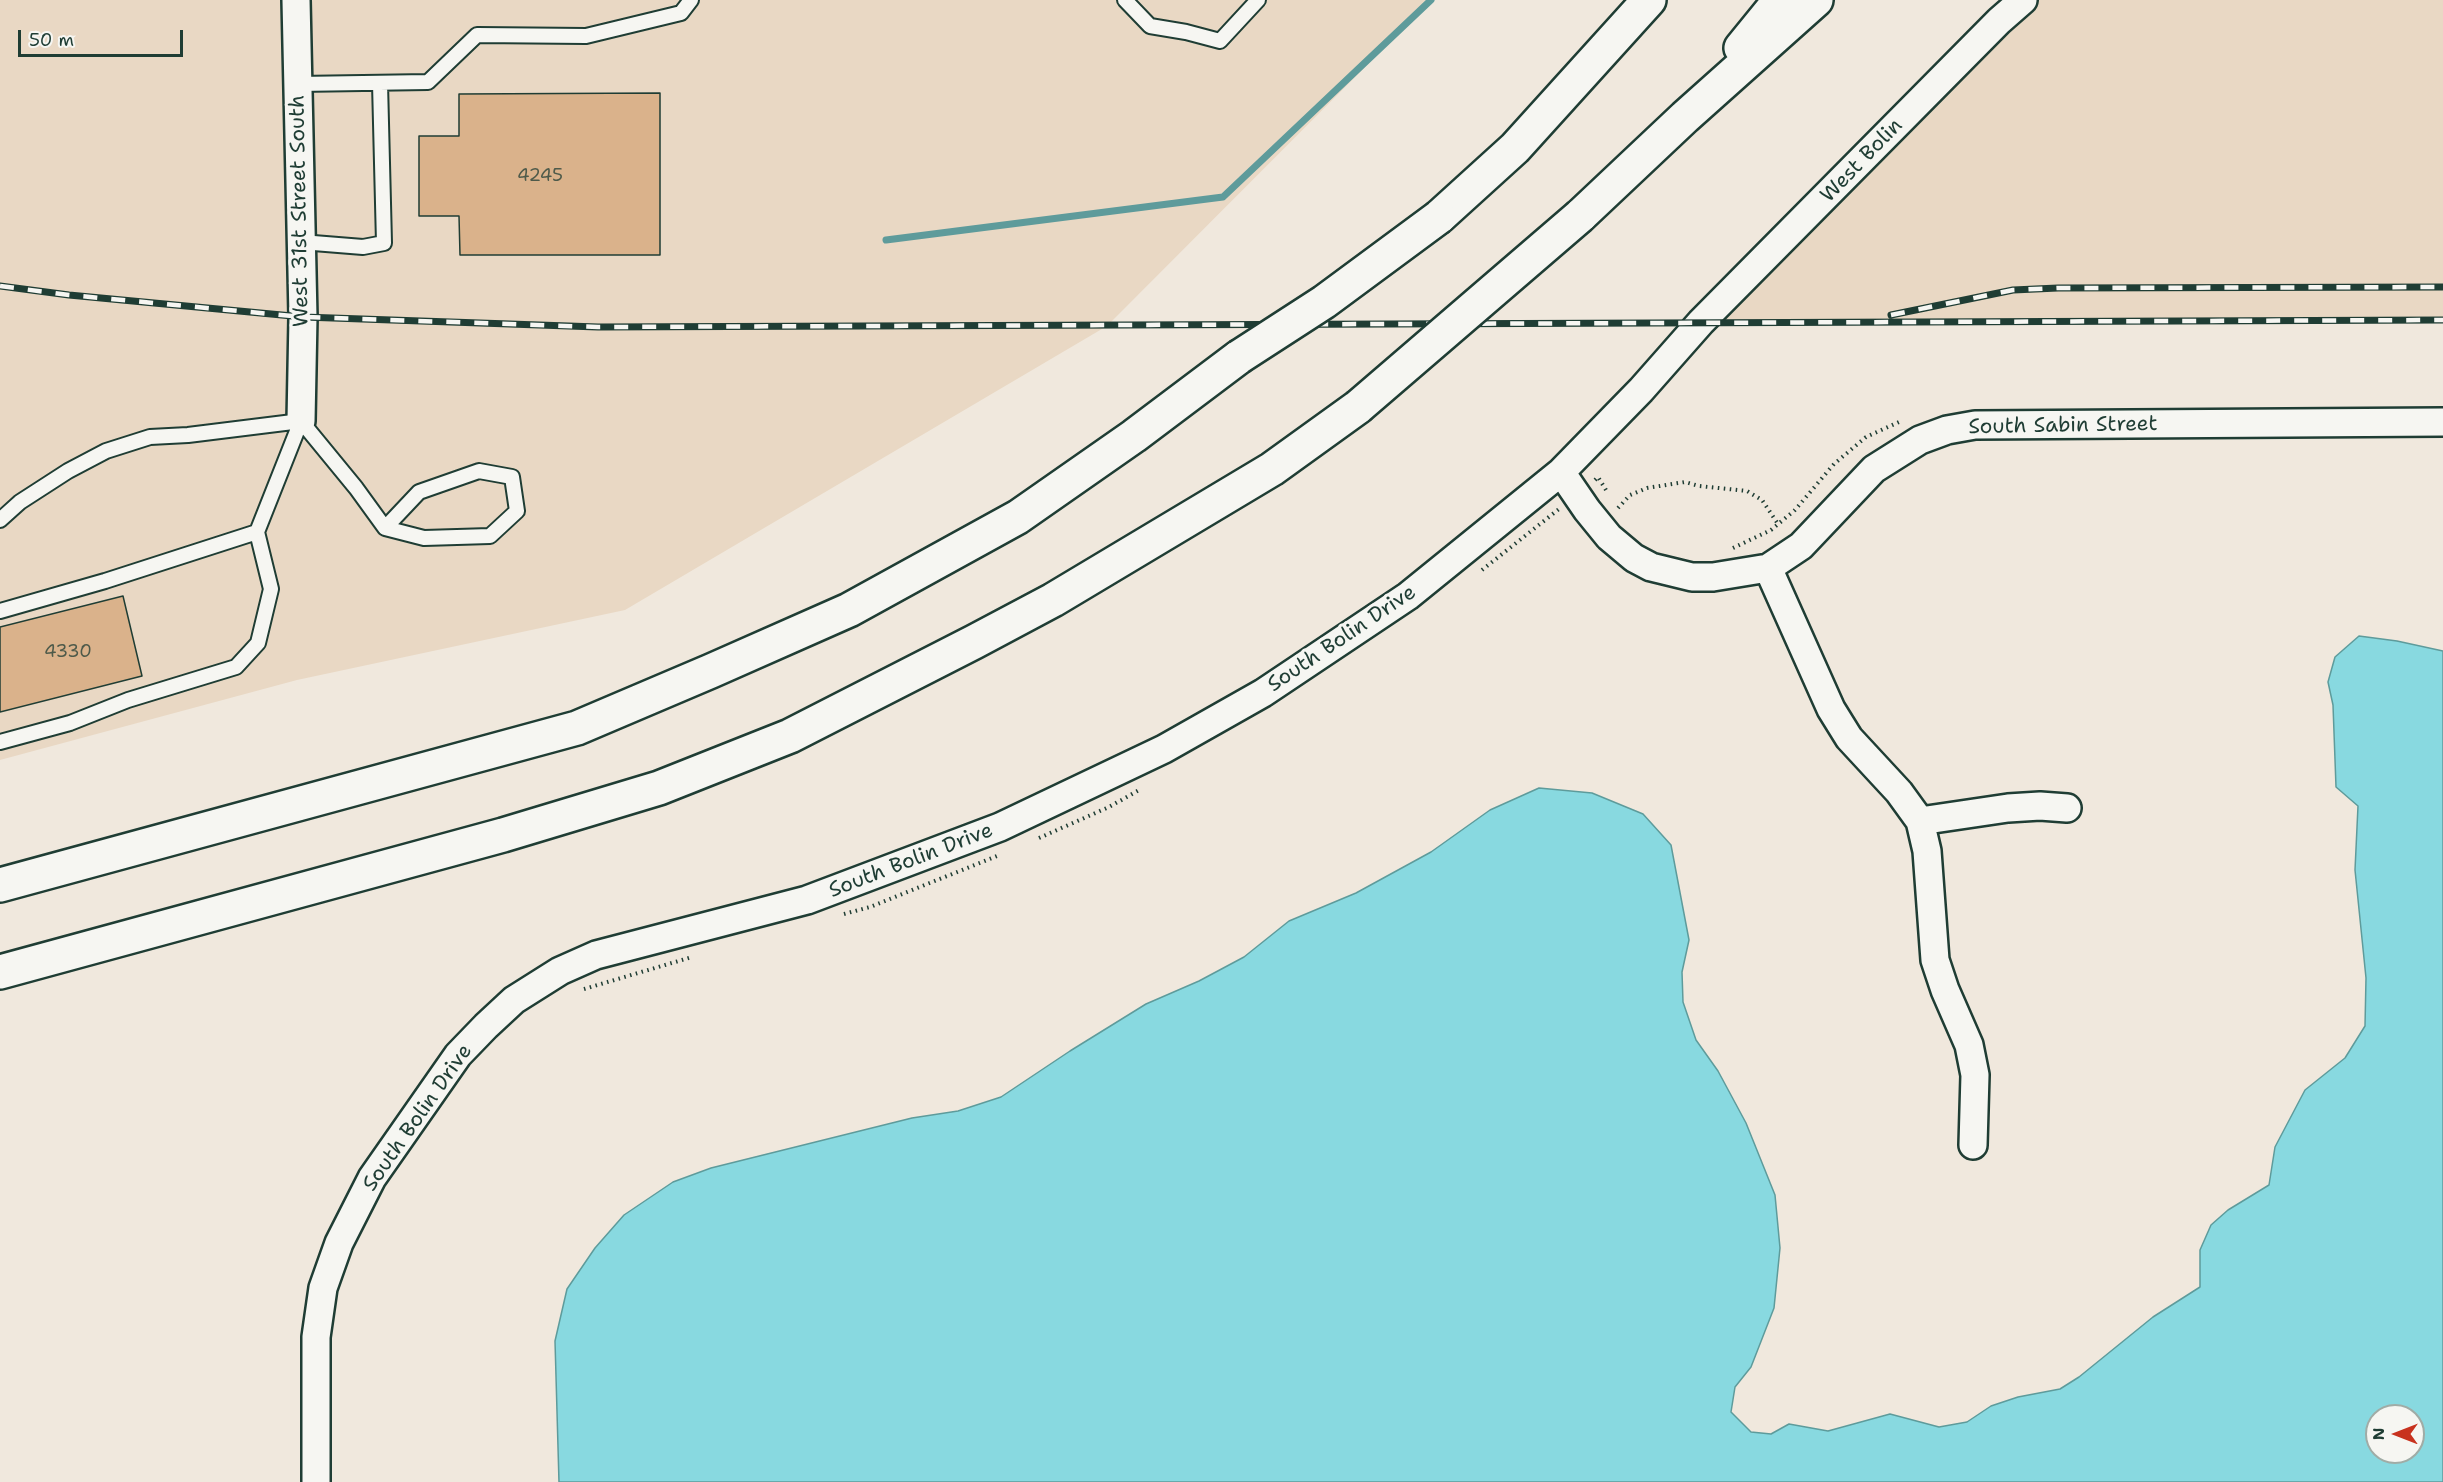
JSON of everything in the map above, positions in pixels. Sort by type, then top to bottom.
[{"type":"highway","points":[[1605,46],[1633,0]]},
{"type":"highway","points":[[0,885],[577,728],[849,610],[1018,517],[1134,436],[1239,357],[1324,302],[1439,217],[1515,148],[1649,0]]},
{"type":"highway","points":[[1685,117],[1780,0]]},
{"type":"highway","points":[[0,972],[514,832],[659,788],[790,736],[1053,600],[1272,469],[1358,407],[1580,216],[1685,117],[1816,0]]},
{"type":"street","name":"West 31st Street South","points":[[296,0],[301,242],[301,421]]},
{"type":"street","name":"West Bolin","points":[[1701,322],[1999,21],[2023,0]]},
{"type":"street","name":"South Bolin Drive","points":[[316,1482],[316,1337],[323,1288],[339,1243],[372,1178],[458,1055],[514,1000],[560,971],[596,955],[807,900],[1000,827],[1164,749],[1263,693],[1407,596],[1561,472],[1641,390],[1701,322]]},
{"type":"street","name":"South Sabin Street","points":[[1561,472],[1609,537],[1634,558],[1651,567],[1692,577],[1713,577],[1768,568],[1801,546],[1874,470],[1920,440],[1947,430],[1974,425],[2443,422]]},
{"type":"street","points":[[1768,568],[1831,709],[1849,738],[1899,792],[1920,821],[1927,851],[1935,960],[1945,990],[1969,1045],[1974,1075],[1973,1144]]},
{"type":"street","points":[[1920,821],[2008,808],[2040,806],[2067,808]]},
{"type":"lane","points":[[298,84],[429,82],[477,35],[586,36],[681,13],[691,0]]},
{"type":"lane","points":[[1125,0],[1150,26],[1220,41],[1258,0]]},
{"type":"lane","points":[[301,242],[363,247],[384,243],[380,83]]},
{"type":"lane","points":[[0,520],[20,502],[68,471],[106,451],[150,437],[188,435],[301,421]]},
{"type":"lane","points":[[301,421],[356,488],[385,528],[424,538],[490,536],[517,511],[512,477],[479,471],[419,492],[385,528]]},
{"type":"lane","points":[[0,742],[69,723],[128,700],[236,667],[258,643],[271,589],[257,532],[301,421]]},
{"type":"lane","points":[[0,611],[105,581],[257,532]]},
{"type":"path","points":[[1726,549],[1770,530],[1795,510],[1834,464],[1866,437],[1906,419]]},
{"type":"path","points":[[1478,573],[1598,477],[1608,494]]},
{"type":"path","points":[[1618,508],[1630,495],[1647,488],[1685,482],[1699,486],[1747,491],[1762,500],[1778,524]]},
{"type":"path","points":[[1613,502],[1625,515]]},
{"type":"path","points":[[1029,843],[1109,807],[1149,785]]},
{"type":"path","points":[[839,916],[870,907],[999,856]]},
{"type":"path","points":[[574,992],[700,955]]},
{"type":"shaded area","points":[[0,0],[1432,0],[1107,326],[625,610],[297,680],[0,760]]},
{"type":"shaded area","points":[[2038,0],[2443,0],[2443,320],[1683,323]]},
{"type":"water","points":[[2359,636],[2443,651],[2443,1482],[559,1482],[555,1341],[567,1289],[595,1248],[624,1215],[673,1182],[711,1168],[912,1118],[958,1111],[1001,1097],[1146,1004],[1199,981],[1244,957],[1289,921],[1356,893],[1431,852],[1490,810],[1539,788],[1592,793],[1643,814],[1671,845],[1689,940],[1682,972],[1683,1002],[1696,1040],[1718,1071],[1746,1123],[1775,1195],[1780,1248],[1774,1308],[1751,1367],[1735,1387],[1731,1412],[1751,1432],[1771,1434],[1789,1424],[1828,1431],[1890,1414],[1939,1427],[1967,1422],[1991,1406],[2018,1397],[2060,1389],[2079,1377],[2153,1317],[2200,1287],[2200,1250],[2211,1225],[2228,1210],[2269,1185],[2275,1147],[2305,1090],[2345,1058],[2365,1026],[2366,978],[2355,870],[2358,806],[2336,787],[2333,705],[2328,682],[2335,657]]},
{"type":"building","points":[[660,93],[660,255],[460,255],[459,216],[419,216],[419,136],[459,136],[459,94]]},
{"type":"building","points":[[123,596],[142,676],[0,712],[0,627]]},
{"type":"waterway","points":[[886,240],[1223,197],[1431,0]]},
{"type":"railway","points":[[0,286],[69,295],[303,317],[598,327],[2443,320]]},
{"type":"railway","points":[[1891,315],[2013,290],[2443,287]]}]
